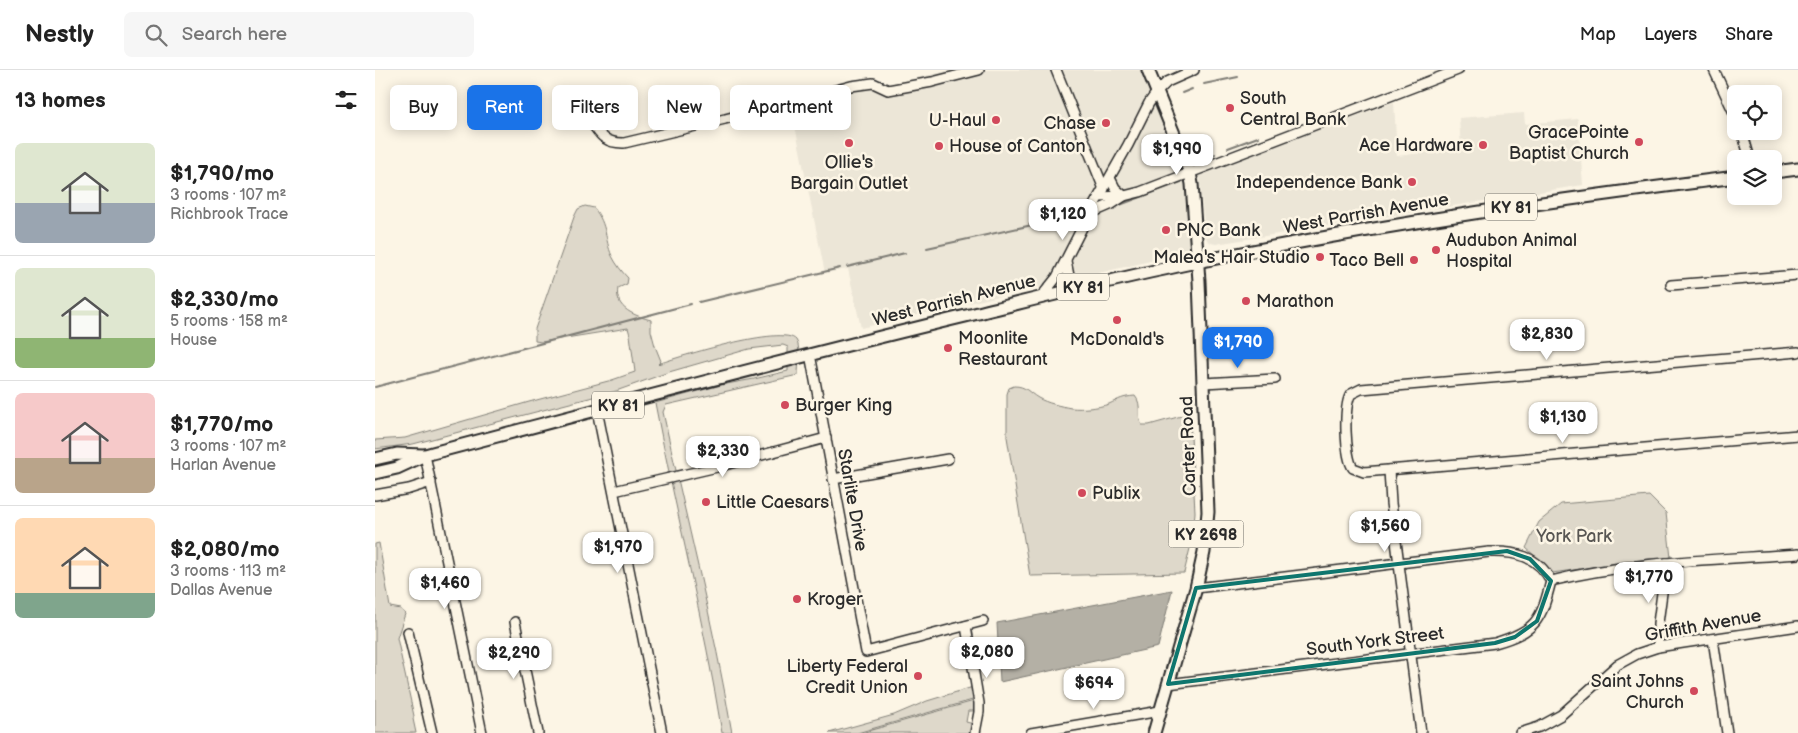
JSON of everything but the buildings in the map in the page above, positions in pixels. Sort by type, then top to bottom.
[{"type":"main road","name":"Carter Road","points":[[1148,70],[1190,173],[1192,184],[1208,512],[1204,552],[1196,588],[1154,733]]},
{"type":"main road","points":[[1782,171],[1798,169]]},
{"type":"main road","name":"West Parrish Avenue","points":[[375,473],[397,468],[425,455],[810,354],[1041,297],[1197,262],[1329,236],[1431,219],[1727,178]]},
{"type":"main road","name":"West Parrish Avenue","points":[[375,459],[397,454],[425,455]]},
{"type":"street","points":[[596,130],[603,139],[624,144],[851,86],[873,84],[888,90],[932,82],[979,70]]},
{"type":"street","points":[[1056,70],[1101,193]]},
{"type":"street","points":[[1041,297],[1052,286],[1066,261],[1149,103],[1167,82],[1194,70]]},
{"type":"street","points":[[1089,214],[1124,196],[1190,173],[1458,70]]},
{"type":"street","points":[[1714,70],[1727,98]]},
{"type":"street","points":[[1110,178],[1115,188],[1124,196]]},
{"type":"street","points":[[1101,193],[1124,196]]},
{"type":"street","points":[[1066,261],[1070,281],[1079,288]]},
{"type":"street","points":[[1064,292],[1063,270],[1066,261]]},
{"type":"street","points":[[1671,285],[1798,274]]},
{"type":"street","points":[[1798,352],[1361,389],[1348,398],[1347,428],[1348,458],[1353,468],[1364,472],[1798,435]]},
{"type":"street","name":"Starlite Drive","points":[[810,354],[865,652],[966,626]]},
{"type":"street","points":[[1203,383],[1275,379]]},
{"type":"street","points":[[597,410],[662,733]]},
{"type":"street","points":[[614,491],[717,468],[825,438]]},
{"type":"street","points":[[425,455],[482,733]]},
{"type":"street","points":[[833,479],[948,459]]},
{"type":"street","points":[[1389,470],[1391,502],[1421,733]]},
{"type":"street","points":[[375,496],[431,482]]},
{"type":"street","points":[[1196,588],[1489,552],[1507,551],[1530,559],[1544,571],[1551,581],[1666,563],[1798,554]]},
{"type":"street","points":[[1658,647],[1658,623],[1666,563]]},
{"type":"street","name":"South York Street","points":[[1168,684],[1495,643],[1515,637],[1531,627],[1542,614],[1551,581]]},
{"type":"street","points":[[975,733],[979,702],[966,626],[983,621]]},
{"type":"street","points":[[515,622],[538,733]]},
{"type":"street","name":"Griffith Avenue","points":[[1520,733],[1539,727],[1561,715],[1627,659],[1658,647],[1798,626]]},
{"type":"street","points":[[408,632],[432,733]]},
{"type":"street","points":[[1713,639],[1727,733]]},
{"type":"street","points":[[1031,733],[1160,711]]},
{"type":"highlighted area","points":[[1507,551],[1530,559],[1551,581],[1537,621],[1515,637],[1495,643],[1168,684],[1196,588]]},
{"type":"shaded area","points":[[952,70],[1145,70],[1183,165],[1187,184],[1189,247],[1185,253],[861,328],[848,269],[825,273],[796,130],[851,130],[851,93]]},
{"type":"shaded area","points":[[1394,102],[1397,156],[1461,148],[1459,118],[1524,113],[1525,124],[1578,119],[1583,185],[1216,244],[1207,240],[1199,174]]},
{"type":"shaded area","points":[[1172,590],[1158,647],[1000,682],[997,623]]},
{"type":"green space","points":[[585,206],[594,208],[598,214],[604,226],[612,256],[628,278],[627,284],[618,288],[619,301],[633,314],[651,320],[651,331],[661,361],[658,364],[730,343],[772,336],[787,336],[798,343],[798,375],[666,405],[663,412],[708,612],[732,733],[722,733],[707,650],[655,403],[721,385],[788,371],[788,347],[783,345],[749,349],[669,372],[616,391],[413,444],[375,449],[375,440],[405,438],[635,372],[628,328],[541,342],[535,341],[535,329],[574,217],[578,209]]},
{"type":"green space","points":[[1014,386],[1024,388],[1045,401],[1071,408],[1100,406],[1135,396],[1139,403],[1139,418],[1142,425],[1149,425],[1185,415],[1190,417],[1195,512],[1193,536],[1184,573],[1030,576],[1007,437],[1007,394],[1009,388]]},
{"type":"green space","name":"York Park","points":[[1649,496],[1666,513],[1671,558],[1650,559],[1552,573],[1526,548],[1539,522],[1561,504]]},
{"type":"green space","points":[[379,543],[390,607],[401,609],[405,614],[397,638],[416,733],[375,733],[375,544]]},
{"type":"green space","points":[[973,687],[976,699],[857,733],[829,733],[894,715],[927,701]]},
{"type":"green space","points":[[974,701],[975,711],[968,711],[966,722],[974,724],[972,733],[861,733]]},
{"type":"waterway","points":[[1204,84],[1238,77]]},
{"type":"waterway","points":[[1182,93],[1192,89]]},
{"type":"waterway","points":[[1228,148],[1258,137]]},
{"type":"waterway","points":[[1199,139],[1206,157]]},
{"type":"waterway","points":[[1203,158],[1215,154]]},
{"type":"waterway","points":[[1117,206],[1181,182]]},
{"type":"waterway","points":[[1056,220],[1083,214]]},
{"type":"waterway","points":[[927,248],[1046,222]]},
{"type":"waterway","points":[[847,267],[905,253]]},
{"type":"waterway","points":[[699,302],[840,268]]},
{"type":"waterway","points":[[375,387],[691,304]]},
{"type":"place","name":"South Central Bank","points":[[1230,108]]},
{"type":"place","name":"U-Haul","points":[[996,120]]},
{"type":"place","name":"Chase","points":[[1106,123]]},
{"type":"place","name":"GracePointe Baptist Church","points":[[1639,142]]},
{"type":"place","name":"Ollie's Bargain Outlet","points":[[849,143]]},
{"type":"place","name":"Ace Hardware","points":[[1483,145]]},
{"type":"place","name":"House of Canton","points":[[939,146]]},
{"type":"place","name":"Independence Bank","points":[[1412,182]]},
{"type":"place","name":"PNC Bank","points":[[1166,230]]},
{"type":"place","name":"Audubon Animal Hospital","points":[[1436,250]]},
{"type":"place","name":"Malea's Hair Studio","points":[[1320,257]]},
{"type":"place","name":"Taco Bell","points":[[1414,260]]},
{"type":"place","name":"Marathon","points":[[1246,301]]},
{"type":"place","name":"McDonald's","points":[[1117,320]]},
{"type":"place","name":"Moonlite Restaurant","points":[[948,348]]},
{"type":"place","name":"Burger King","points":[[785,405]]},
{"type":"place","name":"Publix","points":[[1082,493]]},
{"type":"place","name":"Little Caesars","points":[[706,502]]},
{"type":"place","name":"Kroger","points":[[797,599]]},
{"type":"place","name":"Liberty Federal Credit Union","points":[[918,676]]},
{"type":"place","name":"Saint Johns Church","points":[[1694,691]]}]
